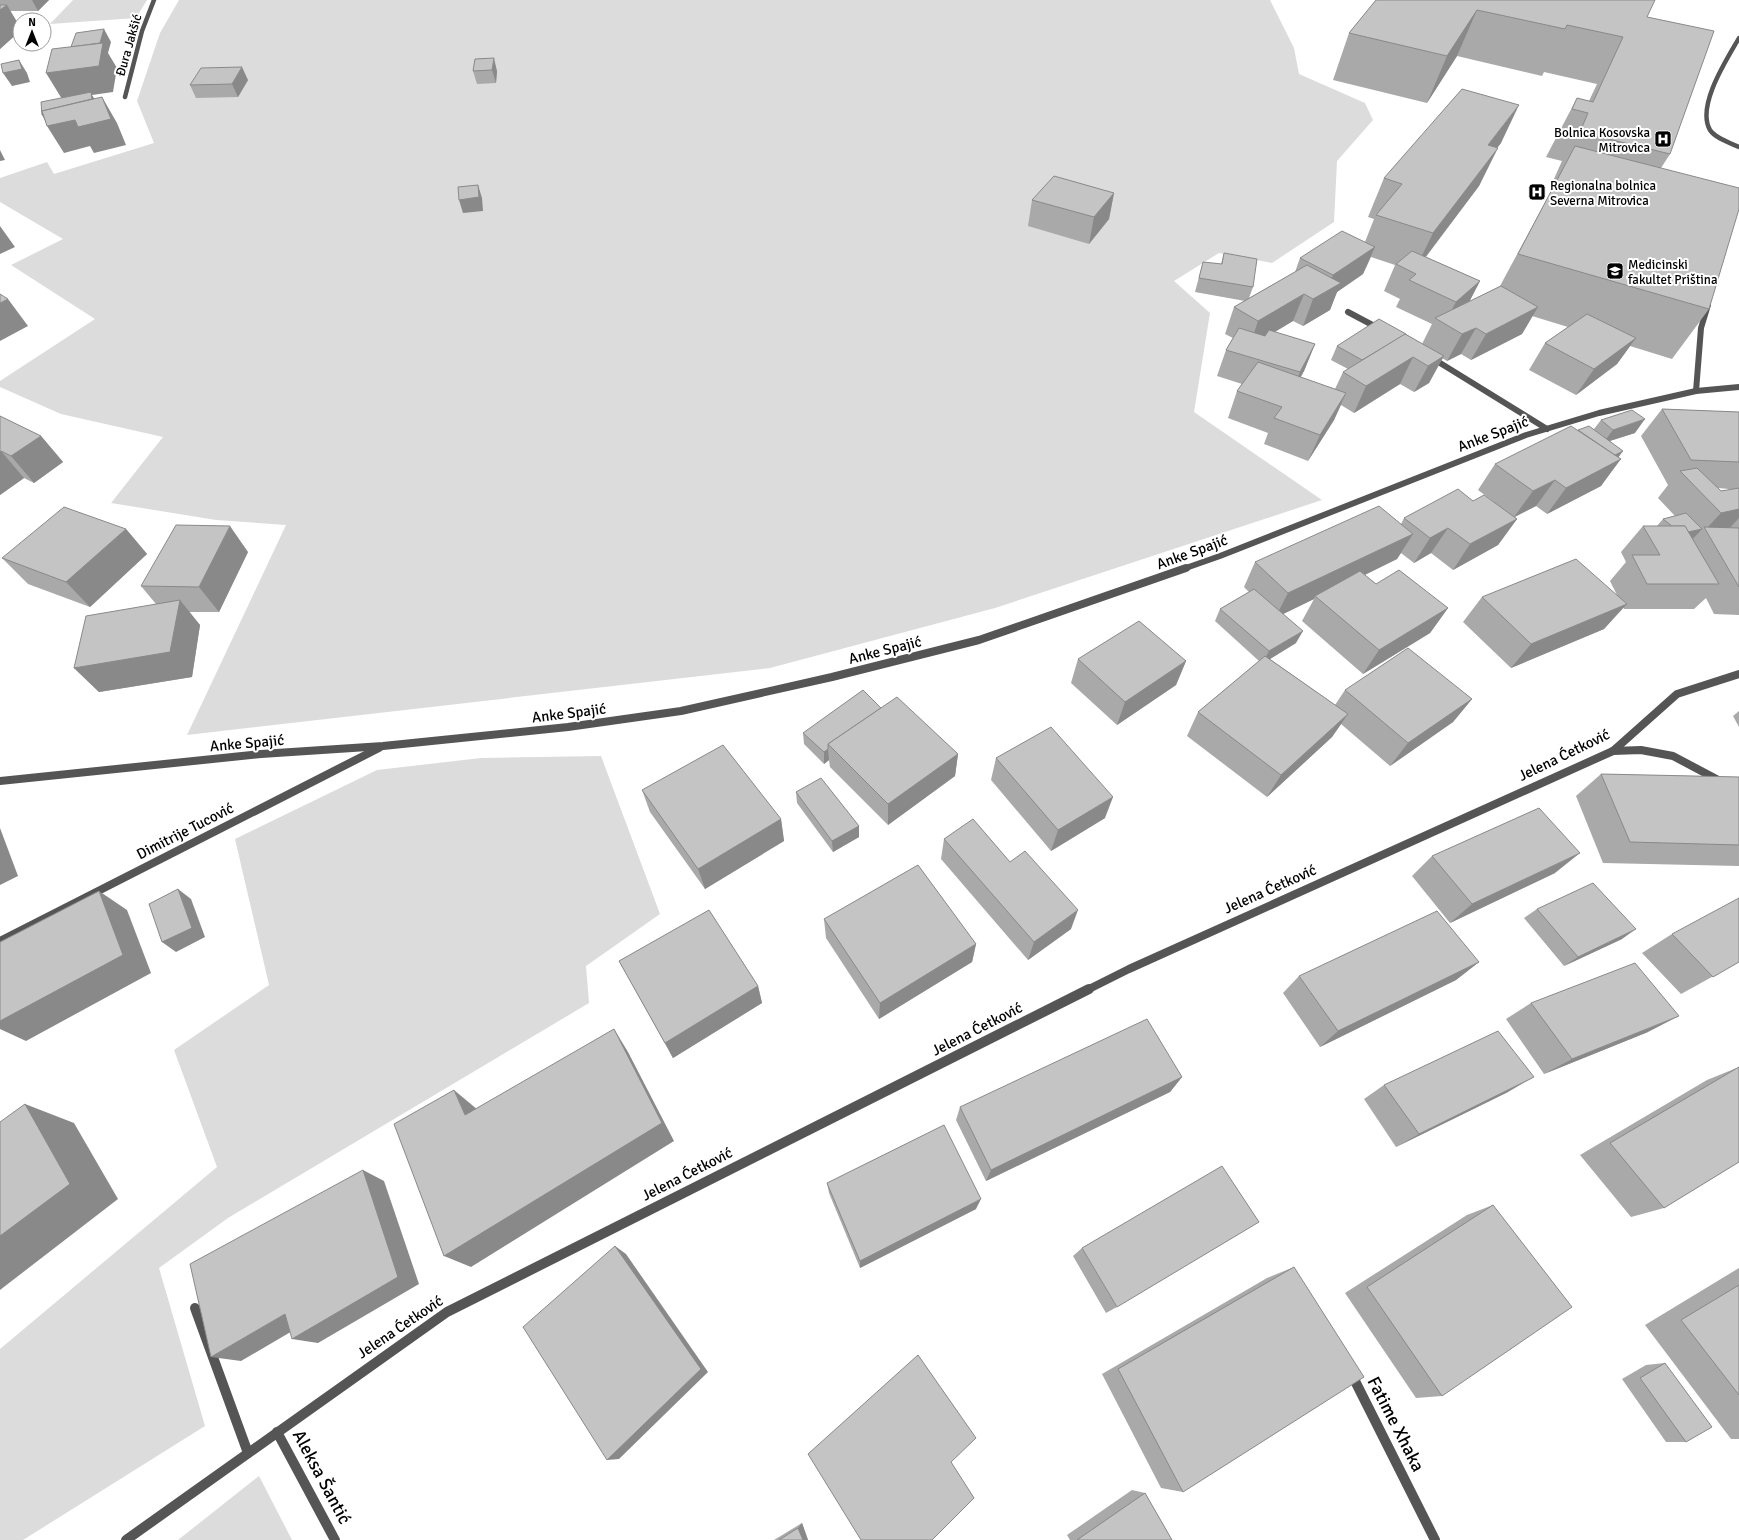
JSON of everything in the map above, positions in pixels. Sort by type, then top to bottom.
[{"type":"street","name":"Ðura Jakšić","points":[[125,97],[142,31],[154,0]]},
{"type":"street","points":[[1739,38],[1712,86],[1705,121],[1710,131],[1739,147]]},
{"type":"street","points":[[1696,391],[1701,328],[1710,297]]},
{"type":"street","points":[[1348,312],[1389,334]]},
{"type":"street","points":[[1429,357],[1547,429]]},
{"type":"street","name":"Anke Spajić","points":[[0,781],[261,754],[383,746],[568,727],[681,711],[832,677],[979,640],[1220,556],[1526,435],[1599,413],[1696,391],[1739,387]]},
{"type":"street","name":"Jelena Ćetković","points":[[126,1540],[447,1312],[1128,969],[1613,751],[1677,694],[1739,674]]},
{"type":"street","name":"Dimitrije Tucović","points":[[0,941],[383,746]]},
{"type":"street","points":[[1613,751],[1641,750],[1673,756],[1739,791]]},
{"type":"street","points":[[195,1308],[248,1453]]},
{"type":"street","name":"Fatime Xhaka","points":[[1348,1366],[1435,1540]]},
{"type":"street","name":"Aleksa Šantić","points":[[277,1432],[335,1540]]},
{"type":"shaded area","points":[[73,0],[147,0],[136,18],[52,24],[52,22]]},
{"type":"shaded area","points":[[179,0],[1270,0],[1294,48],[1299,74],[1365,103],[1373,120],[1337,161],[1334,222],[1272,263],[1219,253],[1174,281],[1210,313],[1194,412],[1322,500],[995,608],[770,668],[187,735],[286,525],[216,520],[111,503],[163,437],[61,414],[0,387],[0,381],[95,319],[11,265],[63,239],[0,202],[0,178],[47,162],[54,174],[154,143],[137,101],[160,33]]},
{"type":"shaded area","points":[[601,756],[660,914],[586,966],[589,1003],[228,1218],[159,1268],[205,1426],[23,1540],[0,1540],[0,1349],[217,1167],[174,1050],[269,985],[235,839],[377,770],[481,758]]},
{"type":"shaded area","points":[[259,1476],[292,1540],[178,1540]]},
{"type":"building","points":[[1376,0],[1655,0],[1647,17],[1714,31],[1670,154],[1580,132],[1588,113],[1572,109],[1577,98],[1593,102],[1623,37],[1567,25],[1565,29],[1477,10],[1447,56],[1349,33]]},
{"type":"building","points":[[0,5],[7,5],[0,10]]},
{"type":"building","points":[[104,29],[100,43],[71,47],[76,33]]},
{"type":"building","points":[[103,43],[99,66],[46,73],[52,49]]},
{"type":"building","points":[[494,58],[492,70],[473,71],[475,59]]},
{"type":"building","points":[[19,60],[22,69],[3,73],[1,64]]},
{"type":"building","points":[[242,67],[232,84],[190,85],[201,68]]},
{"type":"building","points":[[1462,89],[1519,105],[1488,145],[1498,148],[1433,233],[1376,215],[1402,184],[1384,178]]},
{"type":"building","points":[[91,92],[92,99],[42,111],[42,115],[41,102]]},
{"type":"building","points":[[102,97],[111,119],[78,127],[75,120],[47,126],[42,111]]},
{"type":"building","points":[[1575,146],[1739,188],[1739,209],[1709,309],[1518,254]]},
{"type":"building","points":[[1054,176],[1114,193],[1094,217],[1032,200]]},
{"type":"building","points":[[478,185],[479,197],[459,200],[458,187]]},
{"type":"building","points":[[1342,231],[1375,247],[1333,275],[1300,258]]},
{"type":"building","points":[[1412,251],[1480,281],[1456,302],[1409,280],[1416,274],[1396,264]]},
{"type":"building","points":[[1224,253],[1257,259],[1253,287],[1199,278],[1203,262],[1222,264]]},
{"type":"building","points":[[1307,265],[1341,283],[1313,299],[1304,294],[1258,321],[1234,307]]},
{"type":"building","points":[[1501,286],[1538,307],[1486,334],[1476,328],[1462,334],[1435,318]]},
{"type":"building","points":[[0,294],[8,299],[0,303]]},
{"type":"building","points":[[1587,314],[1636,338],[1594,369],[1545,343]]},
{"type":"building","points":[[1379,319],[1406,334],[1362,360],[1337,346]]},
{"type":"building","points":[[1239,328],[1265,336],[1269,330],[1315,344],[1300,372],[1226,350]]},
{"type":"building","points":[[1405,334],[1444,356],[1428,366],[1413,357],[1366,386],[1343,372]]},
{"type":"building","points":[[1258,362],[1346,393],[1320,435],[1274,418],[1282,407],[1237,391]]},
{"type":"building","points":[[1662,409],[1739,412],[1739,462],[1691,460]]},
{"type":"building","points":[[1632,410],[1645,419],[1613,430],[1601,420]]},
{"type":"building","points":[[0,416],[41,436],[11,456],[1,451],[0,452]]},
{"type":"building","points":[[1571,426],[1621,459],[1566,488],[1555,480],[1533,491],[1495,464]]},
{"type":"building","points":[[1589,426],[1623,451],[1615,455],[1578,430]]},
{"type":"building","points":[[1697,468],[1721,491],[1739,488],[1739,509],[1721,513],[1680,471]]},
{"type":"building","points":[[1458,489],[1473,501],[1484,495],[1517,519],[1470,544],[1448,528],[1430,538],[1404,518]]},
{"type":"building","points":[[1379,506],[1413,534],[1288,593],[1255,562]]},
{"type":"building","points":[[64,507],[126,529],[66,582],[2,558]]},
{"type":"building","points":[[1686,513],[1702,529],[1688,532],[1685,526],[1672,526],[1663,519]]},
{"type":"building","points":[[176,525],[230,526],[199,587],[141,586]]},
{"type":"building","points":[[1643,526],[1685,526],[1719,584],[1647,584],[1632,555],[1660,555]]},
{"type":"building","points":[[1704,527],[1739,528],[1739,587]]},
{"type":"building","points":[[1576,559],[1627,604],[1531,644],[1482,597]]},
{"type":"building","points":[[1399,570],[1448,608],[1379,650],[1315,596],[1360,571],[1376,584]]},
{"type":"building","points":[[1254,589],[1303,631],[1269,651],[1220,609]]},
{"type":"building","points":[[180,600],[170,652],[74,668],[86,616]]},
{"type":"building","points":[[1139,621],[1186,661],[1125,702],[1078,659]]},
{"type":"building","points":[[1408,648],[1472,699],[1408,743],[1345,690]]},
{"type":"building","points":[[1265,656],[1348,714],[1281,775],[1198,712]]},
{"type":"building","points":[[863,690],[881,708],[828,744],[828,749],[824,752],[803,733]]},
{"type":"building","points":[[897,697],[958,754],[888,804],[828,744]]},
{"type":"building","points":[[1051,727],[1113,797],[1058,830],[996,758]]},
{"type":"building","points":[[723,745],[781,819],[698,869],[642,790]]},
{"type":"building","points":[[1601,774],[1739,777],[1739,845],[1630,842]]},
{"type":"building","points":[[821,778],[859,826],[832,841],[796,792]]},
{"type":"building","points":[[1539,808],[1580,853],[1472,904],[1432,856]]},
{"type":"building","points":[[973,819],[1010,862],[1025,851],[1078,910],[1034,942],[944,839]]},
{"type":"building","points":[[918,865],[976,944],[880,1003],[824,919]]},
{"type":"building","points":[[1593,883],[1636,929],[1578,957],[1537,909]]},
{"type":"building","points":[[178,889],[192,928],[162,942],[149,904]]},
{"type":"building","points":[[99,891],[123,955],[0,1021],[0,942]]},
{"type":"building","points":[[1739,898],[1739,962],[1713,977],[1672,934]]},
{"type":"building","points":[[709,910],[758,986],[665,1043],[619,961]]},
{"type":"building","points":[[1437,911],[1479,962],[1338,1031],[1299,976]]},
{"type":"building","points":[[1635,963],[1679,1016],[1572,1059],[1531,1003]]},
{"type":"building","points":[[1147,1019],[1182,1077],[991,1170],[960,1107]]},
{"type":"building","points":[[614,1029],[662,1123],[444,1256],[394,1124],[454,1090],[465,1115]]},
{"type":"building","points":[[1498,1031],[1534,1077],[1419,1134],[1384,1085]]},
{"type":"building","points":[[1739,1067],[1739,1162],[1664,1208],[1610,1143]]},
{"type":"building","points":[[25,1104],[70,1184],[0,1236],[0,1122]]},
{"type":"building","points":[[944,1125],[981,1199],[860,1261],[827,1183]]},
{"type":"building","points":[[1222,1166],[1259,1222],[1117,1307],[1082,1248]]},
{"type":"building","points":[[363,1170],[398,1277],[292,1339],[285,1314],[211,1357],[190,1264]]},
{"type":"building","points":[[1493,1205],[1572,1307],[1442,1396],[1367,1287]]},
{"type":"building","points":[[615,1246],[701,1369],[607,1460],[523,1327]]},
{"type":"building","points":[[1294,1267],[1364,1377],[1183,1492],[1118,1369]]},
{"type":"building","points":[[1739,1285],[1739,1395],[1681,1320]]},
{"type":"building","points":[[918,1355],[976,1438],[951,1462],[974,1498],[932,1540],[861,1540],[808,1454]]},
{"type":"building","points":[[1665,1363],[1712,1427],[1686,1442],[1640,1378]]},
{"type":"building","points":[[1145,1493],[1172,1540],[1077,1540]]},
{"type":"building","points":[[798,1528],[803,1540],[779,1540]]},
{"type":"place","name":"Bolnica Kosovska Mitrovica","points":[[1663,139]]},
{"type":"place","name":"Regionalna bolnica Severna Mitrovica","points":[[1537,192]]},
{"type":"place","name":"Medicinski fakultet Priština","points":[[1615,271]]}]
